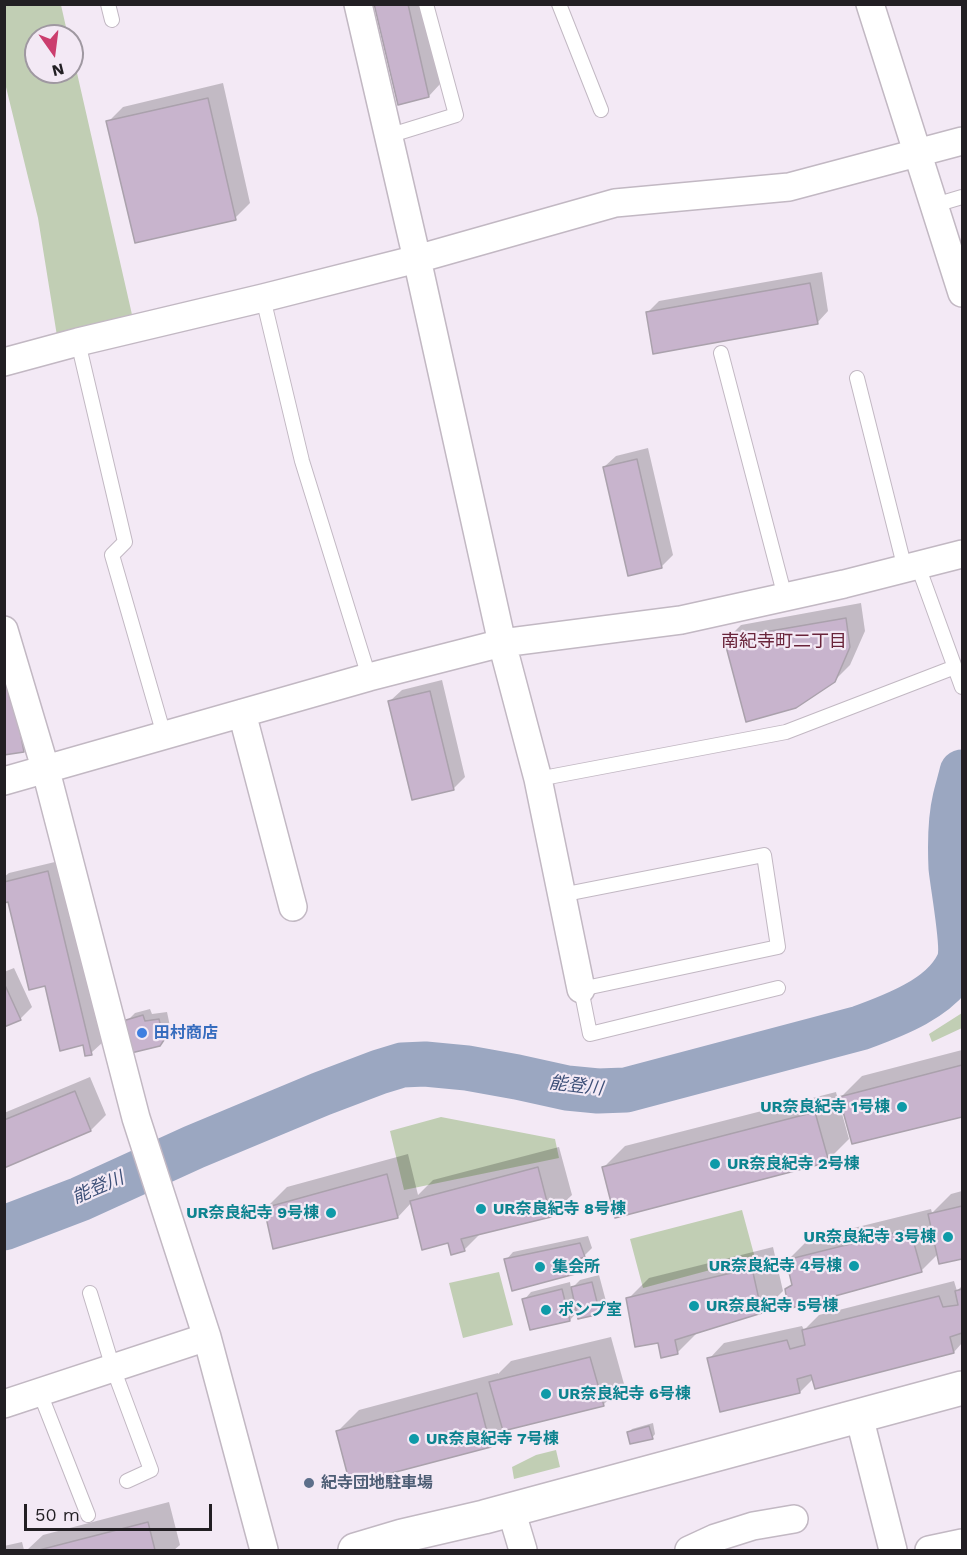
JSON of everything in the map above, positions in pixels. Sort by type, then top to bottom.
[{"type":"street","points":[[358,4],[502,643],[538,779],[581,989]]},
{"type":"street","points":[[870,4],[963,292]]},
{"type":"street","points":[[4,362],[417,259],[615,203],[789,187],[963,141]]},
{"type":"street","points":[[4,781],[46,771],[369,677],[502,643],[681,620],[963,554]]},
{"type":"street","points":[[4,630],[46,771],[77,896],[147,1154],[207,1337],[264,1551]]},
{"type":"street","points":[[242,713],[293,907]]},
{"type":"street","points":[[4,1404],[207,1337]]},
{"type":"street","points":[[355,1551],[402,1536],[511,1510],[963,1388]]},
{"type":"street","points":[[859,1416],[893,1551]]},
{"type":"street","points":[[511,1510],[523,1551]]},
{"type":"street","points":[[689,1551],[716,1538],[753,1526],[794,1520]]},
{"type":"street","points":[[929,1551],[963,1543]]},
{"type":"lane","points":[[108,4],[112,20]]},
{"type":"lane","points":[[388,136],[456,115],[426,4]]},
{"type":"lane","points":[[559,4],[601,110]]},
{"type":"lane","points":[[935,205],[963,197]]},
{"type":"lane","points":[[262,298],[302,461],[369,677]]},
{"type":"lane","points":[[78,342],[125,542],[112,555],[164,735]]},
{"type":"lane","points":[[721,353],[785,597]]},
{"type":"lane","points":[[857,378],[912,567],[963,687]]},
{"type":"lane","points":[[538,779],[786,732],[955,667]]},
{"type":"lane","points":[[561,895],[764,855],[777,947],[581,989],[590,1034],[777,988]]},
{"type":"lane","points":[[90,1293],[113,1368],[151,1470],[127,1481]]},
{"type":"lane","points":[[40,1393],[88,1515]]},
{"type":"green space","points":[[4,5],[61,5],[65,24],[24,24],[24,84],[80,84],[133,319],[57,336],[38,218],[5,83]]},
{"type":"green space","points":[[962,1013],[962,1028],[932,1042],[929,1034]]},
{"type":"green space","points":[[441,1117],[555,1139],[559,1158],[404,1190],[390,1131]]},
{"type":"green space","points":[[742,1210],[755,1258],[643,1288],[630,1239]]},
{"type":"green space","points":[[499,1272],[513,1325],[463,1338],[449,1283]]},
{"type":"green space","points":[[556,1450],[560,1467],[514,1479],[512,1467],[536,1455]]},
{"type":"building","points":[[374,4],[408,4],[429,97],[398,105]]},
{"type":"building","points":[[208,98],[236,220],[135,243],[106,121]]},
{"type":"building","points":[[810,283],[818,324],[653,354],[646,312]]},
{"type":"building","points":[[637,459],[662,568],[628,576],[603,467]]},
{"type":"building","points":[[846,618],[850,647],[835,682],[796,708],[746,722],[724,639]]},
{"type":"building","points":[[4,666],[8,666],[24,752],[4,755]]},
{"type":"building","points":[[430,691],[454,790],[412,800],[388,701]]},
{"type":"building","points":[[48,871],[92,1055],[85,1056],[83,1045],[60,1051],[45,986],[29,990],[8,902],[4,903],[4,882]]},
{"type":"building","points":[[4,983],[21,1020],[4,1027]]},
{"type":"building","name":"田村商店","points":[[143,1015],[145,1021],[159,1019],[164,1040],[160,1046],[127,1054],[120,1026],[126,1020]]},
{"type":"building","name":"UR奈良紀寺 1号棟","points":[[962,1065],[962,1117],[852,1144],[839,1097]]},
{"type":"building","points":[[75,1091],[91,1131],[4,1168],[4,1120]]},
{"type":"building","name":"UR奈良紀寺 2号棟","points":[[815,1112],[829,1162],[615,1218],[602,1167]]},
{"type":"building","name":"UR奈良紀寺 8号棟","points":[[538,1167],[551,1217],[461,1239],[465,1251],[451,1255],[448,1243],[422,1250],[410,1201]]},
{"type":"building","name":"UR奈良紀寺 9号棟","points":[[387,1174],[398,1218],[273,1249],[264,1208]]},
{"type":"building","name":"UR奈良紀寺 3号棟","points":[[962,1206],[962,1259],[939,1264],[928,1214]]},
{"type":"building","name":"UR奈良紀寺 4号棟","points":[[910,1229],[922,1272],[788,1309],[785,1289],[792,1285],[786,1260]]},
{"type":"building","name":"集会所","points":[[580,1243],[585,1257],[572,1261],[575,1274],[512,1291],[504,1259]]},
{"type":"building","name":"UR奈良紀寺 5号棟","points":[[752,1268],[762,1313],[675,1340],[678,1354],[661,1358],[658,1343],[635,1347],[626,1298]]},
{"type":"building","points":[[592,1282],[600,1314],[578,1319],[571,1287]]},
{"type":"building","name":"ポンプ室","points":[[562,1289],[570,1321],[530,1330],[522,1299]]},
{"type":"building","points":[[962,1289],[962,1333],[950,1337],[954,1353],[815,1389],[811,1375],[797,1379],[800,1393],[720,1412],[707,1358],[787,1340],[790,1349],[805,1345],[802,1330],[939,1296],[943,1307],[958,1305],[955,1291]]},
{"type":"building","name":"UR奈良紀寺 6号棟","points":[[590,1357],[604,1406],[503,1431],[489,1382]]},
{"type":"building","name":"UR奈良紀寺 7号棟","points":[[477,1393],[491,1447],[350,1484],[336,1431]]},
{"type":"building","points":[[649,1426],[653,1439],[630,1444],[627,1432]]},
{"type":"building","points":[[148,1522],[155,1550],[39,1550]]},
{"type":"waterway","name":"能登川","points":[[4,1228],[80,1199],[194,1147],[321,1094],[402,1065],[425,1064],[467,1068],[567,1088],[598,1091],[626,1090],[860,1028],[887,1018],[929,996],[941,987],[958,964],[960,945],[951,868],[951,824],[962,772]]},
{"type":"place","name":"田村商店","points":[[142,1033]]},
{"type":"place","name":"UR奈良紀寺 1号棟","points":[[902,1107]]},
{"type":"place","name":"UR奈良紀寺 2号棟","points":[[715,1164]]},
{"type":"place","name":"UR奈良紀寺 8号棟","points":[[481,1209]]},
{"type":"place","name":"UR奈良紀寺 9号棟","points":[[331,1213]]},
{"type":"place","name":"UR奈良紀寺 3号棟","points":[[948,1237]]},
{"type":"place","name":"UR奈良紀寺 4号棟","points":[[854,1266]]},
{"type":"place","name":"集会所","points":[[540,1267]]},
{"type":"place","name":"UR奈良紀寺 5号棟","points":[[694,1306]]},
{"type":"place","name":"ポンプ室","points":[[546,1310]]},
{"type":"place","name":"UR奈良紀寺 6号棟","points":[[546,1394]]},
{"type":"place","name":"UR奈良紀寺 7号棟","points":[[414,1439]]},
{"type":"place","name":"紀寺団地駐車場","points":[[309,1483]]},
{"type":"district","name":"南紀寺町二丁目","points":[[784,642]]}]
